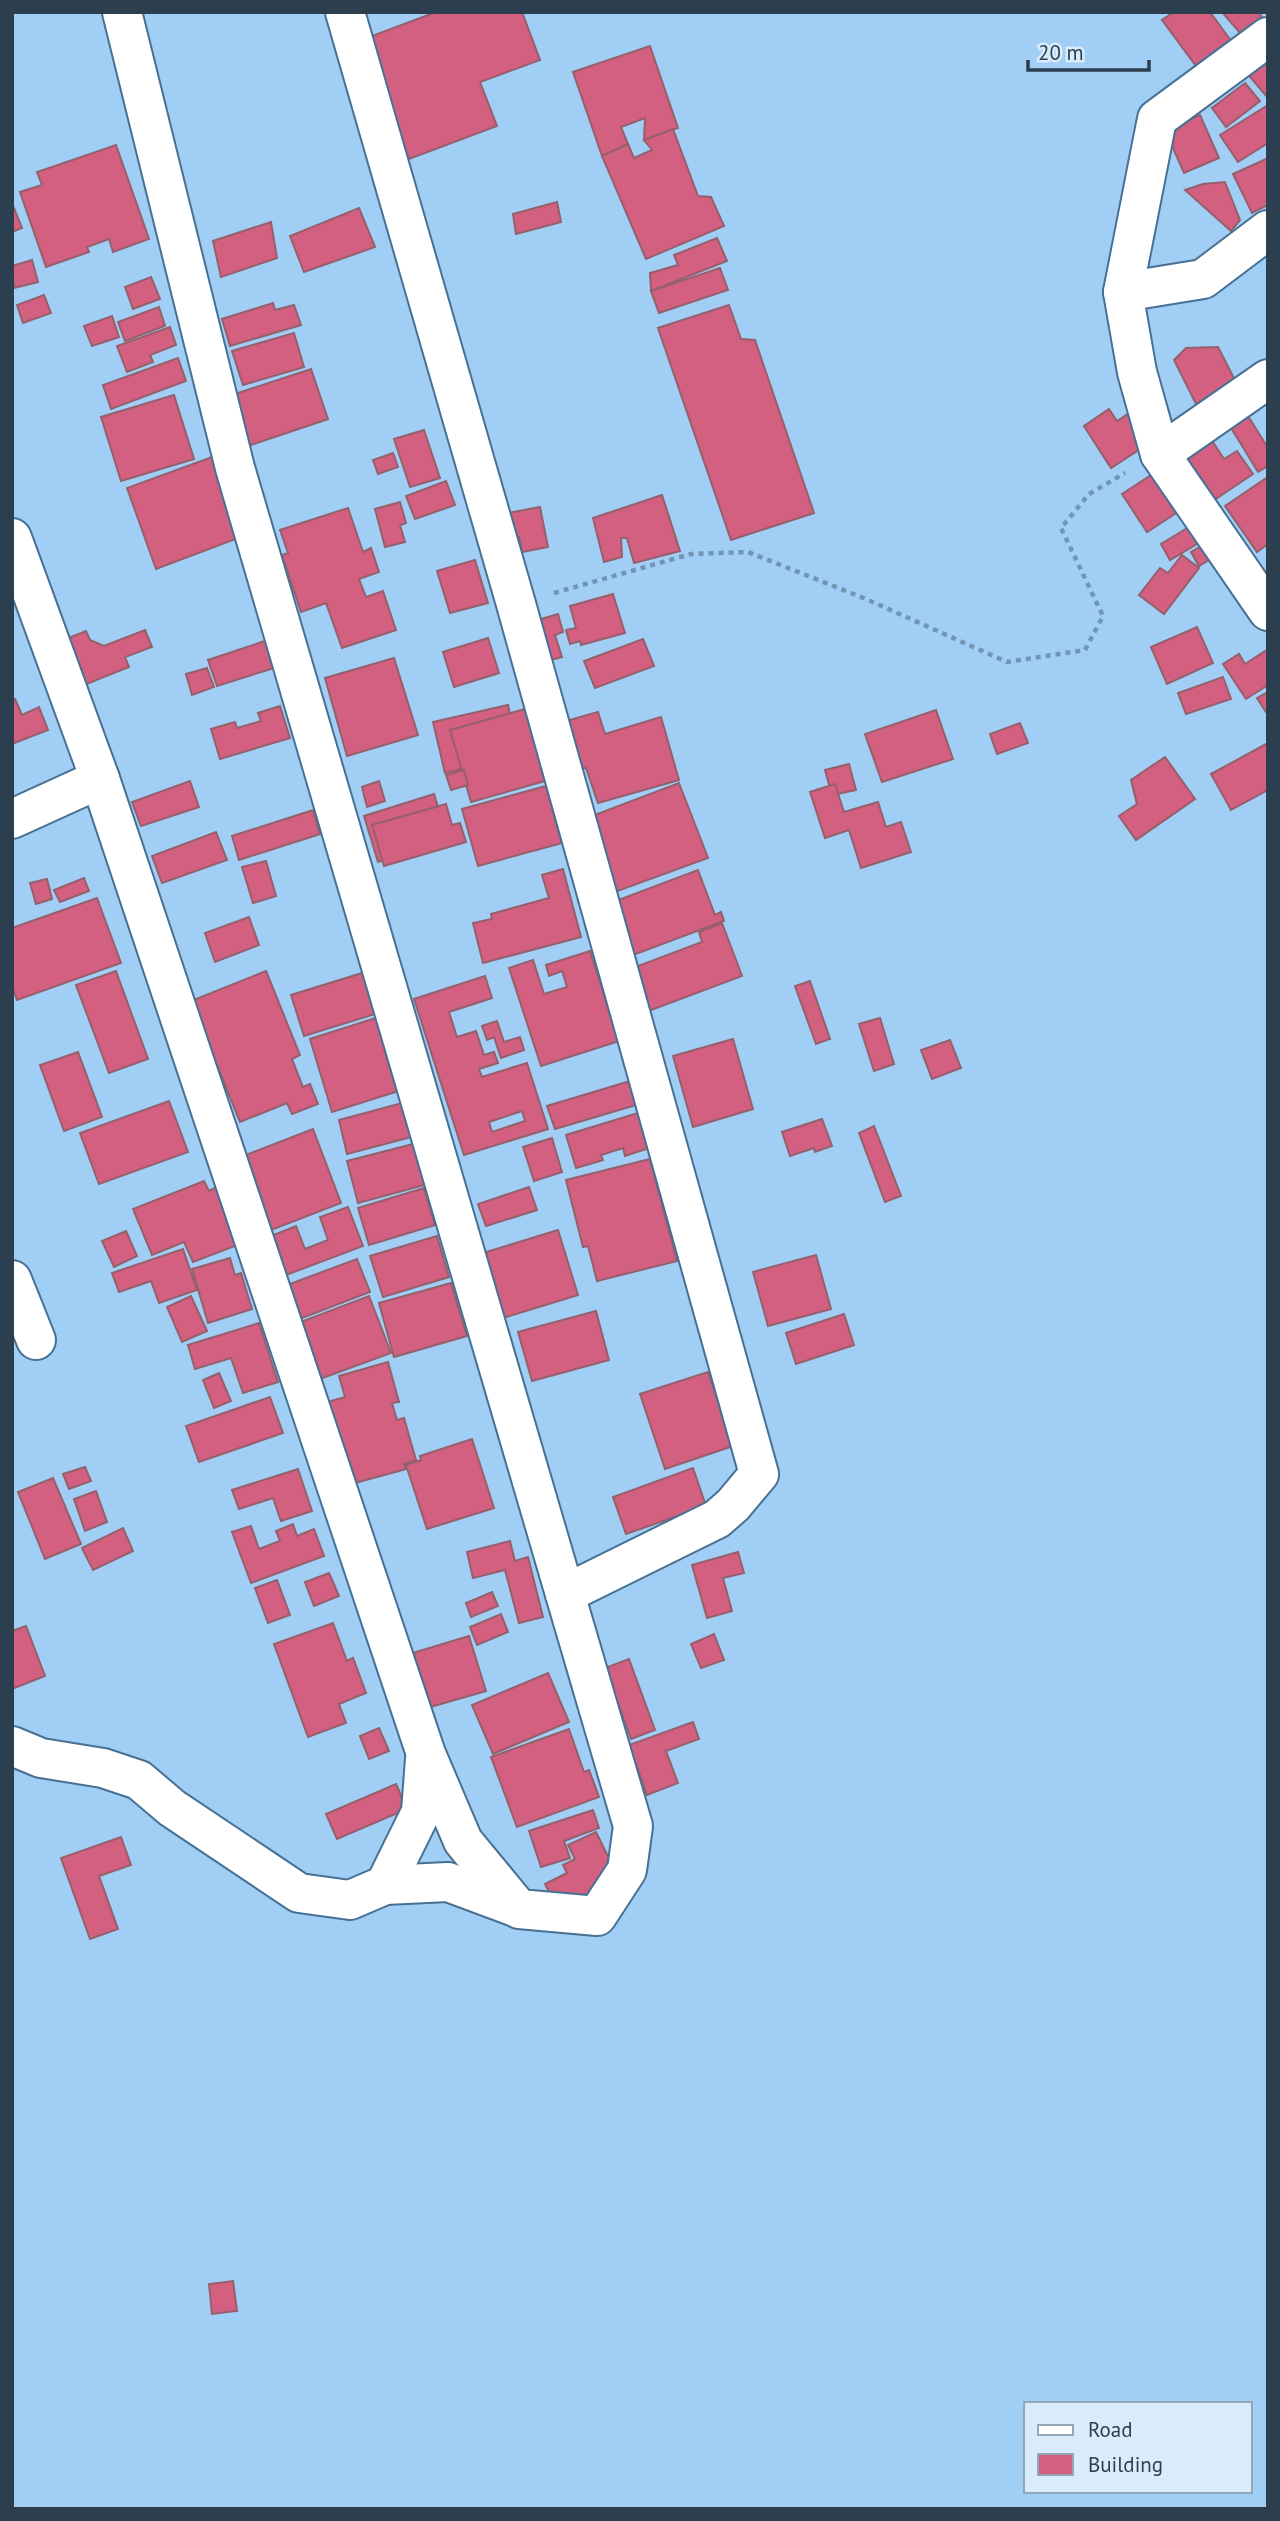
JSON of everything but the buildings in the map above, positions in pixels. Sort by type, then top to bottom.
[{"type":"street","points":[[12,1746],[41,1758],[103,1768],[139,1780],[172,1808],[299,1893],[350,1900],[385,1885],[449,1882],[519,1909],[597,1916],[627,1870],[633,1826],[235,468],[122,12]]},
{"type":"street","points":[[345,12],[516,604],[759,1474],[733,1505],[717,1519],[565,1594]]},
{"type":"street","points":[[1268,37],[1157,119],[1123,292],[1138,372],[1160,454],[1255,566],[1268,611]]},
{"type":"street","points":[[1123,292],[1203,279],[1268,230]]},
{"type":"street","points":[[1160,454],[1268,379]]},
{"type":"street","points":[[12,538],[100,779],[426,1754],[463,1841],[519,1909]]},
{"type":"street","points":[[12,819],[100,779]]},
{"type":"street","points":[[12,1280],[36,1340]]},
{"type":"street","points":[[385,1885],[421,1812],[426,1754]]},
{"type":"path","points":[[516,604],[691,554],[748,552],[866,599],[1007,662],[1085,650],[1103,616],[1061,528],[1089,494],[1160,454]]}]
